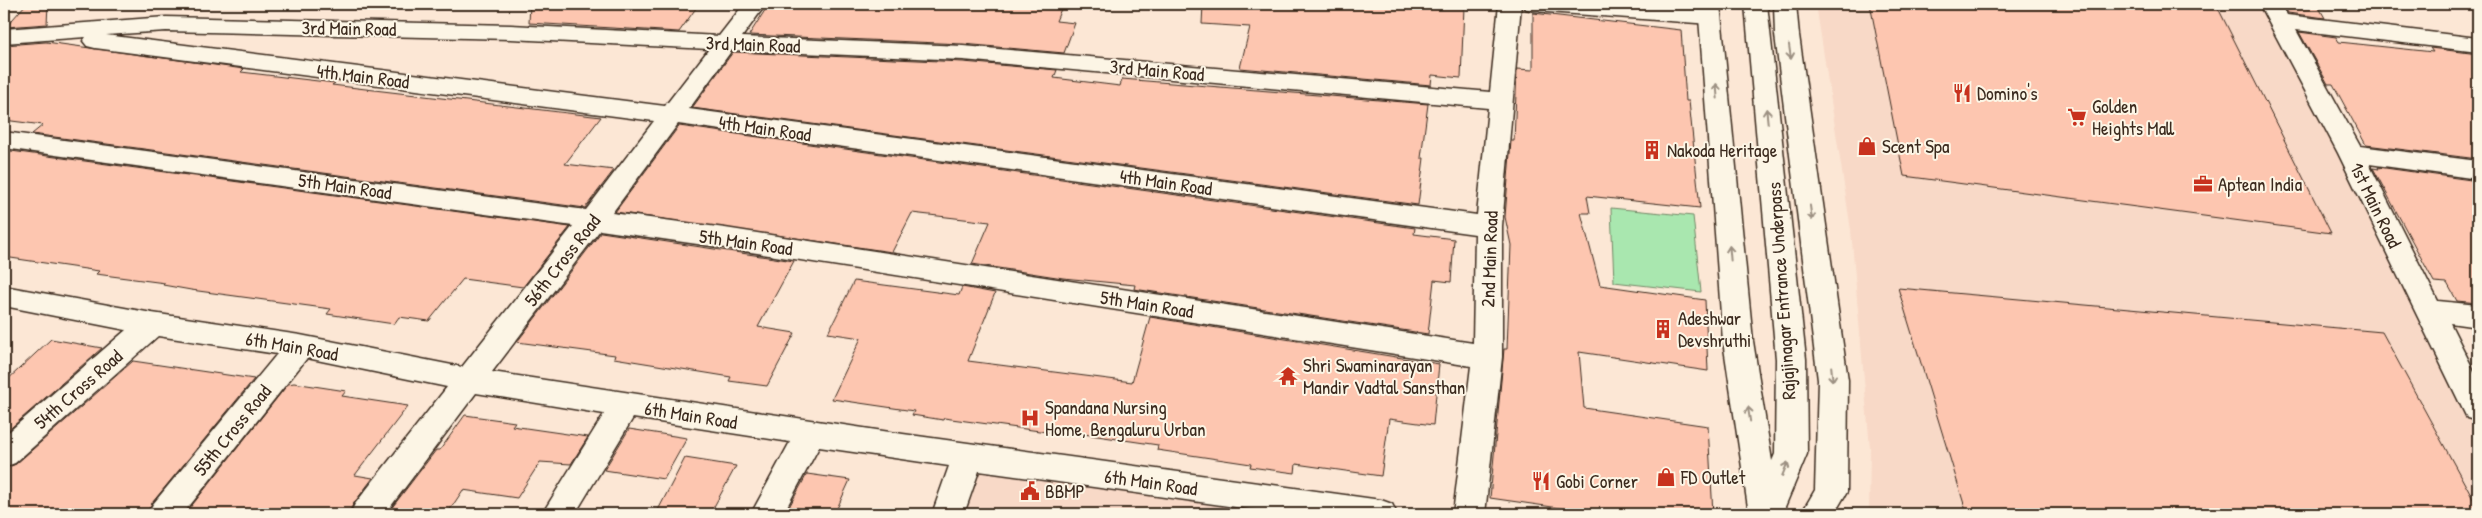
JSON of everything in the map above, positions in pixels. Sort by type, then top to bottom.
[{"type":"street","name":"56th Cross Road","points":[[366,514],[592,221],[754,4]]},
{"type":"street","name":"2nd Main Road","points":[[1469,514],[1487,357],[1489,226],[1510,4]]},
{"type":"street","points":[[1534,4],[1710,11],[1738,341],[1766,514]]},
{"type":"street","name":"Rajajinagar Entrance Underpass","points":[[1756,4],[1791,359],[1791,454],[1766,514]]},
{"type":"street","name":"Rajajinagar Entrance Underpass","points":[[1785,4],[1787,35],[1833,380],[1824,503]]},
{"type":"street","points":[[2275,12],[2478,45]]},
{"type":"street","name":"1st Main Road","points":[[2275,12],[2351,153],[2478,409]]},
{"type":"street","name":"3rd Main Road","points":[[4,36],[176,25],[511,32],[725,44],[962,52],[1501,101]]},
{"type":"street","name":"4th Main Road","points":[[41,33],[671,115],[1489,226]]},
{"type":"street","name":"5th Main Road","points":[[4,140],[725,238],[1487,357]]},
{"type":"street","points":[[2351,153],[2478,170]]},
{"type":"street","name":"6th Main Road","points":[[4,296],[152,324],[300,346],[469,380],[625,405],[810,434],[1381,514]]},
{"type":"street","points":[[2428,310],[2478,316]]},
{"type":"street","name":"54th Cross Road","points":[[4,454],[152,324]]},
{"type":"street","name":"55th Cross Road","points":[[164,514],[300,346]]},
{"type":"street","points":[[558,514],[625,405]]},
{"type":"street","points":[[767,514],[810,434]]},
{"type":"street","points":[[948,514],[968,456]]},
{"type":"shaded area","points":[[1816,4],[2258,4],[2408,281],[2478,419],[2478,514],[1869,514],[1870,448],[1851,230]]},
{"type":"shaded area","name":"BBMP","points":[[951,468],[1285,514],[933,514]]},
{"type":"green space","points":[[1611,208],[1693,216],[1701,292],[1614,282]]},
{"type":"building","points":[[26,4],[48,4],[47,24],[6,27]]},
{"type":"building","points":[[530,4],[699,4],[679,32],[529,23]]},
{"type":"building","points":[[769,4],[1063,4],[1056,21],[1075,23],[1064,53],[963,44],[749,35]]},
{"type":"building","points":[[1203,4],[1430,4],[1464,7],[1461,78],[1432,75],[1431,85],[1240,68],[1250,27],[1202,24]]},
{"type":"building","name":"Golden Heights Mall","points":[[1870,4],[2216,4],[2331,233],[1904,176]]},
{"type":"building","points":[[2283,4],[2317,4],[2325,18],[2288,13]]},
{"type":"building","points":[[1533,13],[1681,30],[1686,101],[1689,101],[1700,208],[1587,196],[1590,213],[1581,213],[1600,285],[1705,300],[1708,371],[1579,352],[1584,408],[1708,426],[1713,514],[1601,514],[1490,498],[1504,349],[1507,349],[1511,245],[1505,217],[1511,141],[1514,141],[1517,69],[1533,70]]},
{"type":"building","points":[[2299,32],[2336,37],[2339,42],[2433,52],[2430,48],[2478,54],[2478,159],[2366,145],[2333,84],[2328,84]]},
{"type":"building","points":[[46,42],[244,69],[241,72],[335,83],[332,85],[601,117],[565,164],[614,170],[585,208],[32,134],[43,125],[4,120],[4,45]]},
{"type":"building","points":[[733,52],[963,62],[1057,70],[1054,78],[1120,86],[1122,79],[1428,104],[1421,158],[1424,158],[1418,205],[692,108]]},
{"type":"building","points":[[679,126],[1415,228],[1414,234],[1454,239],[1451,282],[1434,280],[1428,334],[1134,289],[1135,285],[1063,278],[972,264],[990,222],[912,213],[892,252],[615,212]]},
{"type":"building","points":[[11,151],[570,227],[523,287],[463,279],[429,321],[399,317],[394,324],[327,314],[331,309],[191,290],[163,285],[165,283],[96,274],[99,271],[4,257],[4,157]]},
{"type":"building","points":[[2378,167],[2478,181],[2478,303],[2457,301],[2447,283],[2434,282],[2373,168],[2379,169]]},
{"type":"building","points":[[601,232],[794,261],[758,327],[795,333],[767,386],[729,381],[731,377],[614,358],[615,355],[517,342]]},
{"type":"building","points":[[854,281],[959,295],[962,287],[995,293],[968,361],[1132,382],[1150,317],[1439,364],[1433,425],[1389,419],[1381,476],[1296,464],[1295,473],[1250,467],[1251,464],[1157,450],[1158,445],[1070,432],[1069,435],[944,418],[943,420],[912,415],[914,411],[832,399],[861,338],[828,333]]},
{"type":"building","points":[[1898,288],[2382,332],[2478,508],[2478,514],[1967,514]]},
{"type":"building","points":[[51,339],[102,348],[4,434],[4,383]]},
{"type":"building","points":[[133,361],[254,379],[152,503],[146,514],[4,514],[4,469],[16,464]]},
{"type":"building","points":[[294,383],[346,391],[342,396],[408,406],[355,475],[373,478],[348,514],[185,514],[288,384]]},
{"type":"building","points":[[465,415],[515,422],[512,426],[588,437],[571,464],[540,462],[517,498],[463,490],[447,514],[387,514],[436,450],[440,450]]},
{"type":"building","points":[[629,429],[687,438],[664,479],[604,470]]},
{"type":"building","points":[[685,458],[736,466],[710,514],[656,514]]},
{"type":"building","points":[[807,474],[850,480],[835,513],[789,507]]},
{"type":"place","name":"Domino's","points":[[1962,93]]},
{"type":"place","name":"Golden Heights Mall","points":[[2077,117]]},
{"type":"place","name":"Scent Spa","points":[[1867,146]]},
{"type":"place","name":"Nakoda Heritage","points":[[1652,150]]},
{"type":"place","name":"Aptean India","points":[[2203,184]]},
{"type":"place","name":"Adeshwar Devshruthi","points":[[1663,329]]},
{"type":"place","name":"Shri Swaminarayan Mandir Vadtal Sansthan","points":[[1288,376]]},
{"type":"place","name":"Spandana Nursing Home, Bengaluru Urban","points":[[1030,418]]},
{"type":"place","name":"FD Outlet","points":[[1666,477]]},
{"type":"place","name":"Gobi Corner","points":[[1541,481]]},
{"type":"place","name":"BBMP","points":[[1030,491]]}]
